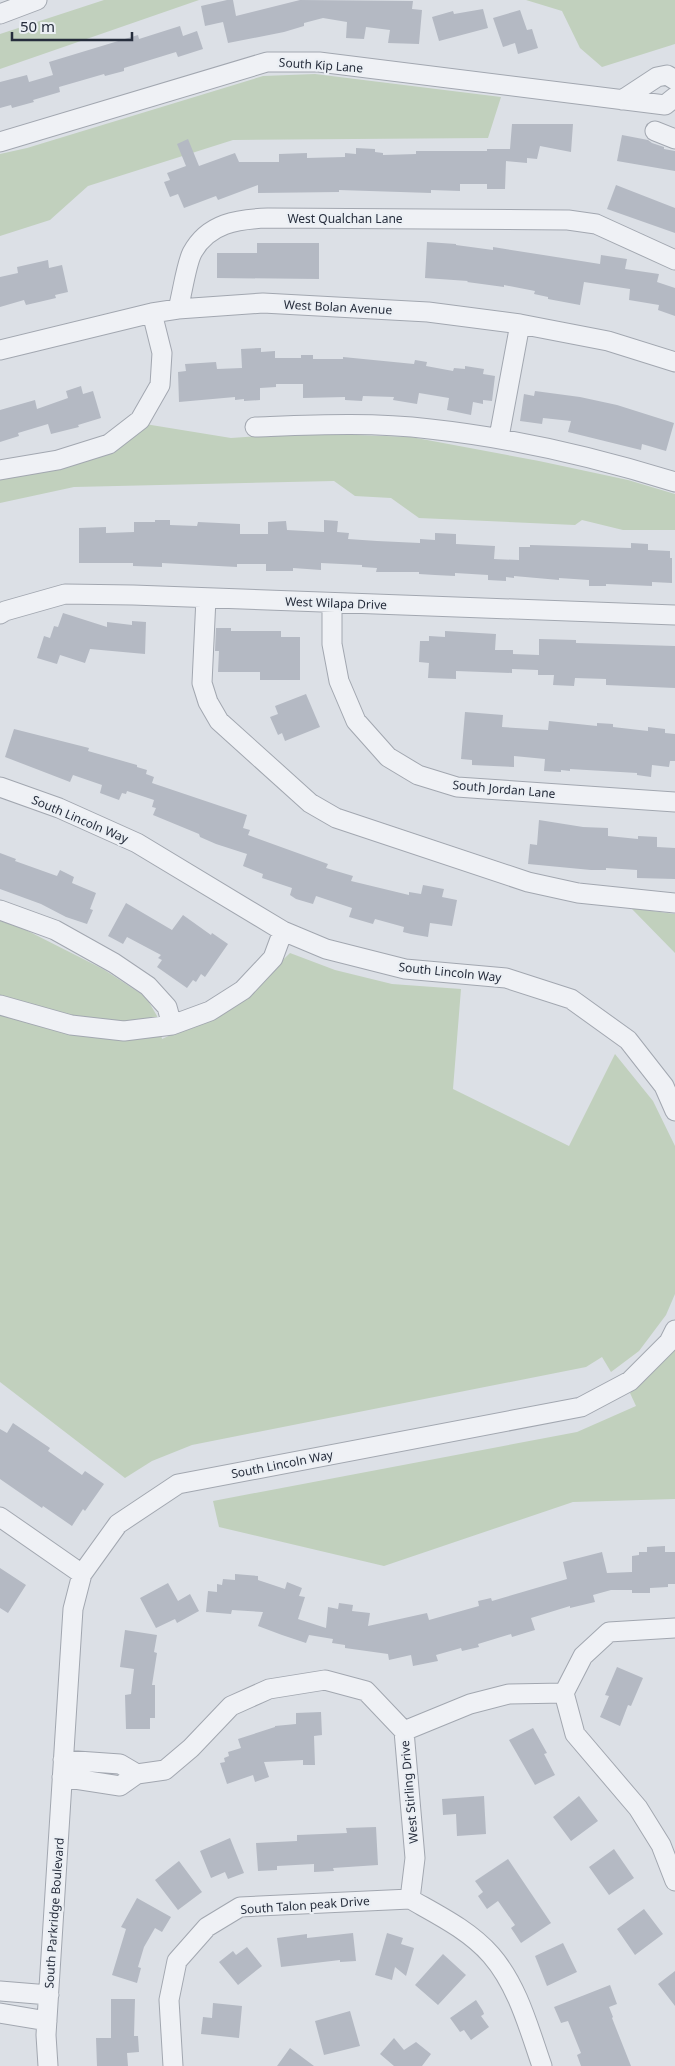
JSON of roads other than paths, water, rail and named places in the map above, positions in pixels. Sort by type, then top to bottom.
[{"type":"street","points":[[0,14],[37,0]]},
{"type":"street","name":"South Kip Lane","points":[[0,142],[267,62],[319,62],[622,100],[673,104]]},
{"type":"street","points":[[622,100],[657,77],[666,75],[675,80]]},
{"type":"street","points":[[655,131],[675,139]]},
{"type":"street","name":"West Qualchan Lane","points":[[178,309],[192,254],[210,232],[238,219],[568,220],[596,224],[675,260]]},
{"type":"street","name":"West Bolan Avenue","points":[[0,350],[152,313],[178,309],[263,303],[428,312],[520,324],[608,340],[675,362]]},
{"type":"street","points":[[0,470],[58,460],[109,444],[140,420],[160,385],[162,353],[152,313]]},
{"type":"street","points":[[499,437],[520,324]]},
{"type":"street","points":[[255,426],[333,425],[428,428],[499,437],[594,458],[675,482]]},
{"type":"street","name":"West Wilapa Drive","points":[[0,614],[65,594],[675,615]]},
{"type":"street","points":[[206,598],[202,682],[208,702],[219,721],[310,803],[336,818],[528,882],[578,893],[675,903]]},
{"type":"street","name":"South Jordan Lane","points":[[332,603],[332,644],[339,681],[356,721],[388,757],[418,775],[457,786],[675,802]]},
{"type":"street","name":"South Lincoln Way","points":[[0,787],[60,808],[137,842],[283,931],[326,949],[405,969],[506,978],[571,1000],[628,1040],[664,1086],[675,1112]]},
{"type":"street","points":[[0,910],[55,930],[114,963],[148,986],[167,1007],[172,1025]]},
{"type":"street","points":[[0,1005],[71,1025],[124,1031],[172,1025],[210,1011],[243,990],[273,958],[283,931]]},
{"type":"street","name":"South Lincoln Way","points":[[63,1769],[73,1609],[82,1574],[118,1524],[178,1484],[581,1407],[630,1381],[669,1342],[675,1330]]},
{"type":"street","points":[[0,1517],[82,1574]]},
{"type":"street","points":[[675,1628],[609,1632],[583,1656],[564,1693],[575,1734],[638,1808],[661,1845],[675,1881]]},
{"type":"street","name":"West Stirling Drive","points":[[63,1769],[120,1764],[137,1774],[165,1770],[192,1748],[231,1706],[269,1689],[325,1680],[366,1692],[404,1731],[415,1858],[410,1899]]},
{"type":"street","points":[[404,1731],[470,1704],[508,1694],[564,1693]]},
{"type":"street","name":"South Parkridge Boulevard","points":[[48,2066],[48,1995],[63,1769]]},
{"type":"street","points":[[410,1899],[454,1923],[491,1956],[514,1991],[542,2066]]},
{"type":"street","name":"South Talon peak Drive","points":[[173,2066],[170,2000],[177,1961],[207,1927],[240,1907],[410,1899]]},
{"type":"street","points":[[0,1991],[48,1995]]},
{"type":"street","points":[[0,2013],[47,2021]]}]
